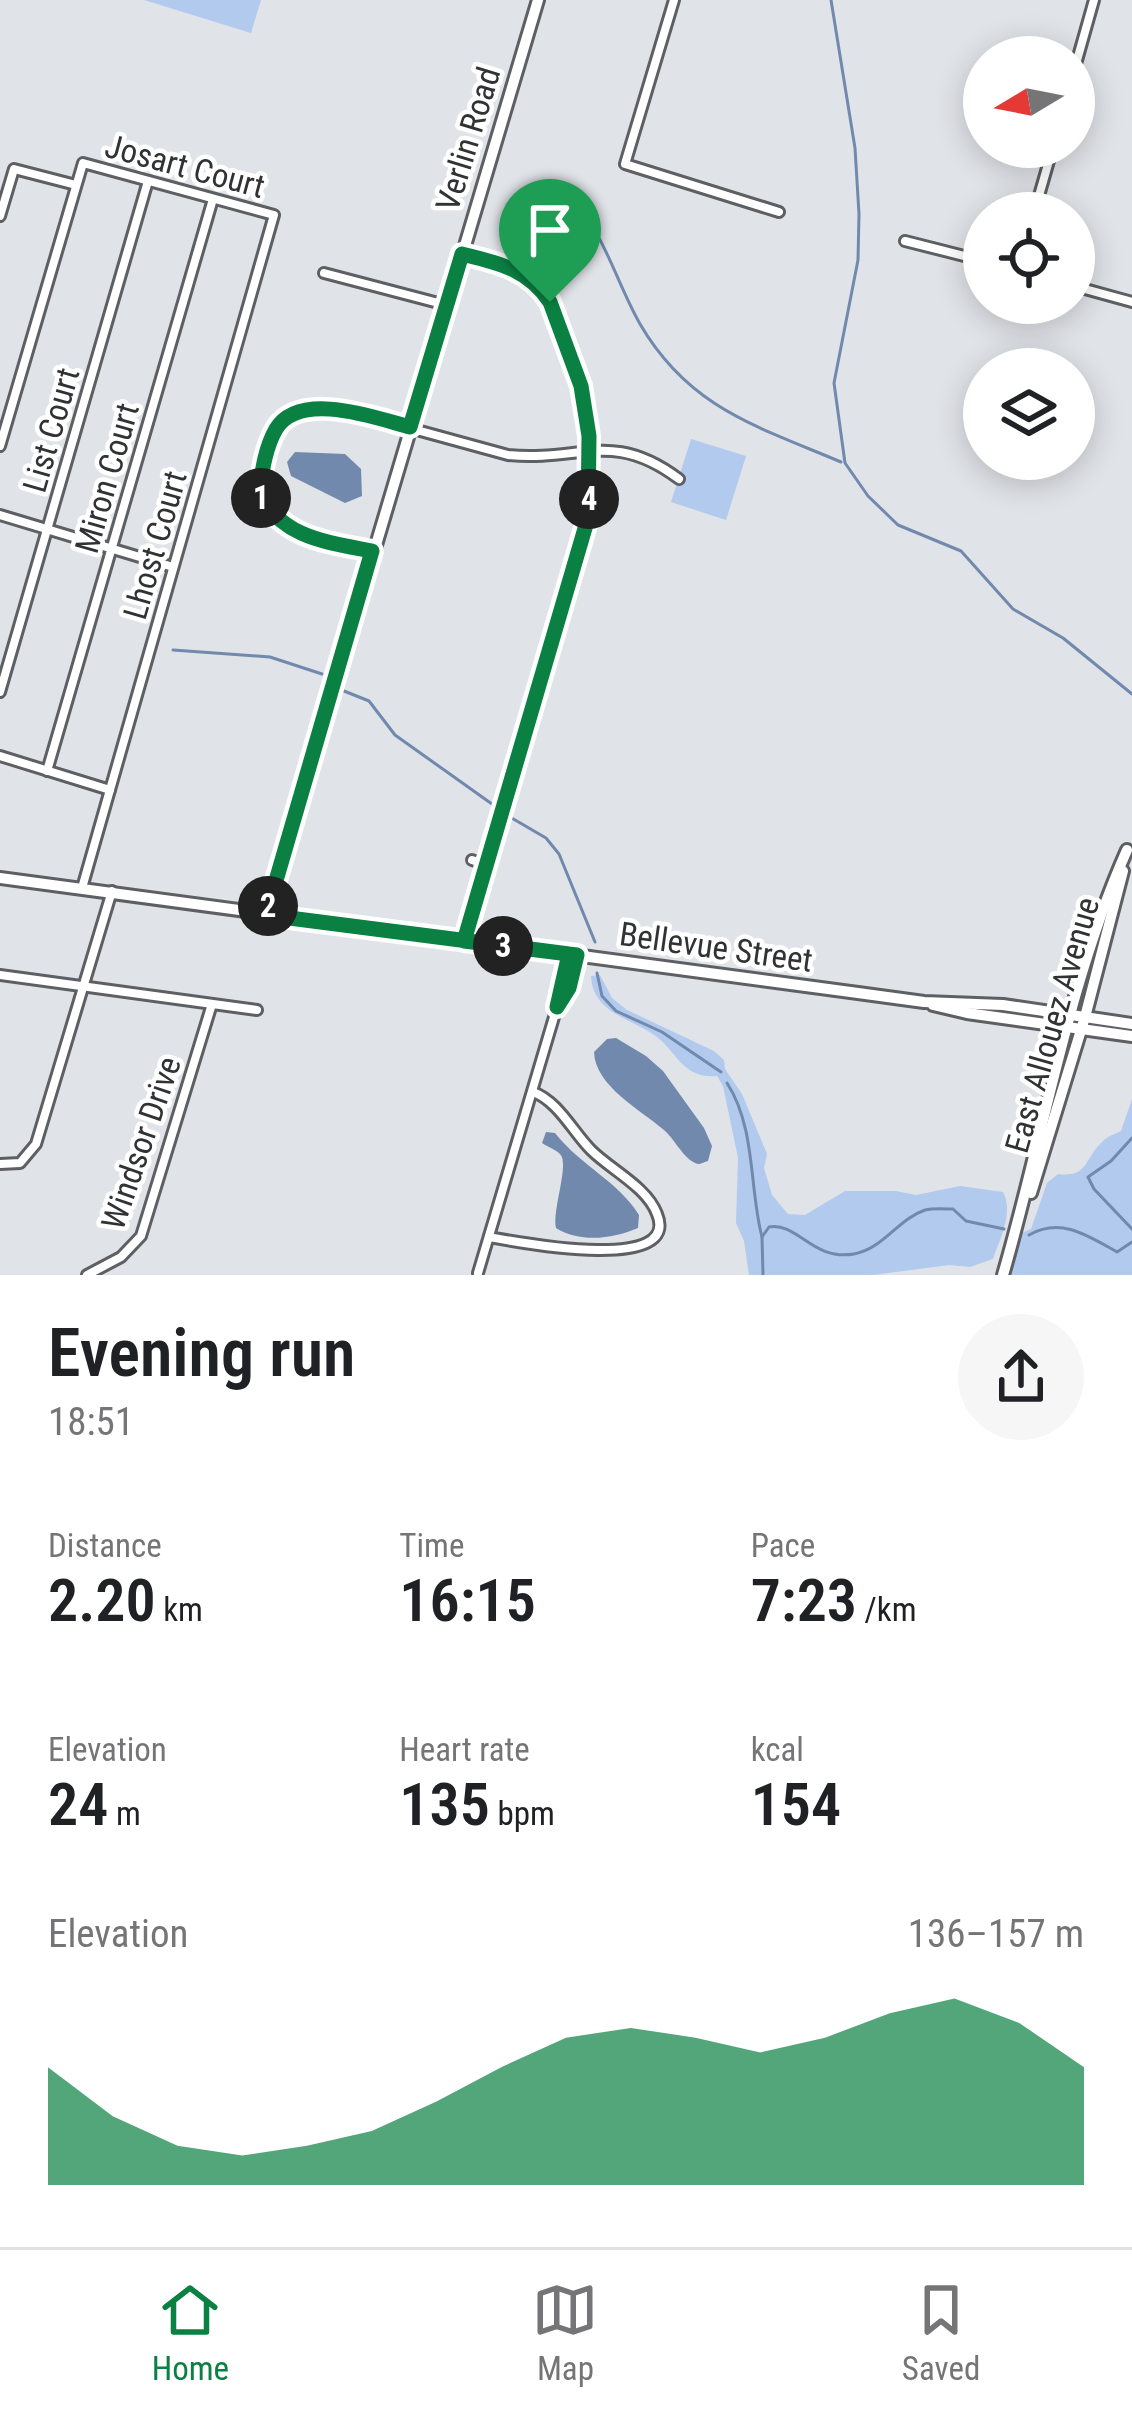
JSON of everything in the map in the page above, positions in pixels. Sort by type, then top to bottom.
[{"type":"street","name":"Verlin Road","points":[[266,915],[538,0]]},
{"type":"street","points":[[674,0],[625,164],[779,212]]},
{"type":"street","points":[[1084,36],[1094,0]]},
{"type":"street","name":"Josart Court","points":[[0,216],[14,169],[76,185],[83,164],[274,215]]},
{"type":"street","name":"List Court","points":[[0,692],[148,181]]},
{"type":"street","points":[[0,446],[76,185]]},
{"type":"street","name":"Miron Court","points":[[47,771],[213,199]]},
{"type":"street","name":"Lhost Court","points":[[82,888],[274,215]]},
{"type":"street","points":[[905,241],[963,255]]},
{"type":"street","points":[[462,254],[521,271],[550,302],[581,386],[590,452],[588,518],[464,941]]},
{"type":"street","points":[[324,272],[446,305]]},
{"type":"street","points":[[1095,292],[1132,302]]},
{"type":"street","points":[[372,551],[308,538],[269,514],[259,493],[269,447],[277,427],[300,411],[325,408],[508,455],[638,453],[679,479]]},
{"type":"street","points":[[0,514],[173,567]]},
{"type":"street","points":[[0,756],[110,790]]},
{"type":"street","name":"East Allouez Avenue","points":[[1022,1212],[1052,1133],[1084,1023],[1132,833]]},
{"type":"street","name":"East Allouez Avenue","points":[[1004,1275],[1070,1020],[1127,850]]},
{"type":"street","points":[[472,860],[486,865]]},
{"type":"street","name":"Bellevue Street","points":[[0,878],[925,1001],[978,1002],[1132,1036]]},
{"type":"street","points":[[0,1164],[20,1162],[34,1149],[112,891]]},
{"type":"street","points":[[478,1273],[557,1007],[569,988],[573,955]]},
{"type":"street","points":[[0,975],[257,1010]]},
{"type":"street","name":"Windsor Drive","points":[[87,1275],[121,1257],[141,1236],[212,1004]]},
{"type":"street","name":"Bellevue Street","points":[[1084,1023],[1132,1024]]},
{"type":"street","points":[[489,1237],[565,1252],[603,1253],[640,1247],[659,1225],[658,1214],[638,1189],[590,1149],[550,1102],[533,1092]]},
{"type":"shaded area","points":[[144,0],[261,0],[251,33]]},
{"type":"shaded area","points":[[691,439],[746,456],[726,520],[671,502]]},
{"type":"shaded area","points":[[295,452],[345,454],[361,469],[362,496],[345,503],[291,476],[287,462]]},
{"type":"shaded area","points":[[600,975],[612,998],[627,1010],[724,1060],[767,1154],[764,1168],[772,1195],[788,1214],[805,1215],[845,1191],[916,1195],[960,1186],[1003,1192],[1007,1217],[993,1259],[970,1267],[949,1265],[873,1275],[749,1275],[736,1223],[738,1158],[723,1086],[717,1076],[689,1069],[657,1037],[606,1007],[593,989],[591,976]]},
{"type":"shaded area","points":[[616,1038],[663,1071],[704,1128],[712,1146],[708,1161],[690,1160],[664,1130],[602,1076],[594,1052],[607,1039]]},
{"type":"shaded area","points":[[1132,1099],[1132,1275],[1009,1275],[1022,1233],[1031,1229],[1047,1183],[1058,1174],[1081,1170],[1103,1141],[1121,1131]]},
{"type":"shaded area","points":[[546,1132],[555,1133],[621,1192],[639,1215],[638,1228],[597,1238],[556,1228],[563,1159],[542,1143]]},
{"type":"waterway","points":[[831,0],[855,148],[859,214],[858,260],[834,383],[845,463],[868,496],[898,525],[961,551],[1013,609],[1063,638],[1132,694]]},
{"type":"waterway","points":[[587,217],[640,324],[680,376],[753,425],[841,462]]},
{"type":"waterway","points":[[173,650],[270,657],[322,674]]},
{"type":"waterway","points":[[344,691],[369,701],[395,735],[492,804]]},
{"type":"waterway","points":[[510,817],[546,838],[559,854],[595,942]]},
{"type":"waterway","points":[[597,973],[602,996],[616,1011],[662,1032],[721,1072]]},
{"type":"waterway","points":[[727,1083],[743,1119],[762,1237]]},
{"type":"waterway","points":[[1132,1138],[1088,1177],[1132,1229]]},
{"type":"waterway","points":[[763,1275],[762,1237],[769,1227],[789,1230],[839,1255],[864,1251],[928,1209],[953,1209],[966,1221],[1004,1229]]},
{"type":"waterway","points":[[1029,1235],[1063,1228],[1117,1252],[1132,1242]]},
{"type":"route","points":[[550,302],[521,271],[462,254],[410,427],[325,408],[300,411],[277,427],[259,493],[269,514],[298,533],[372,551],[266,915],[464,941],[569,954],[557,1007],[569,988],[577,955],[464,941],[588,518],[589,436],[581,386],[550,302]]}]
